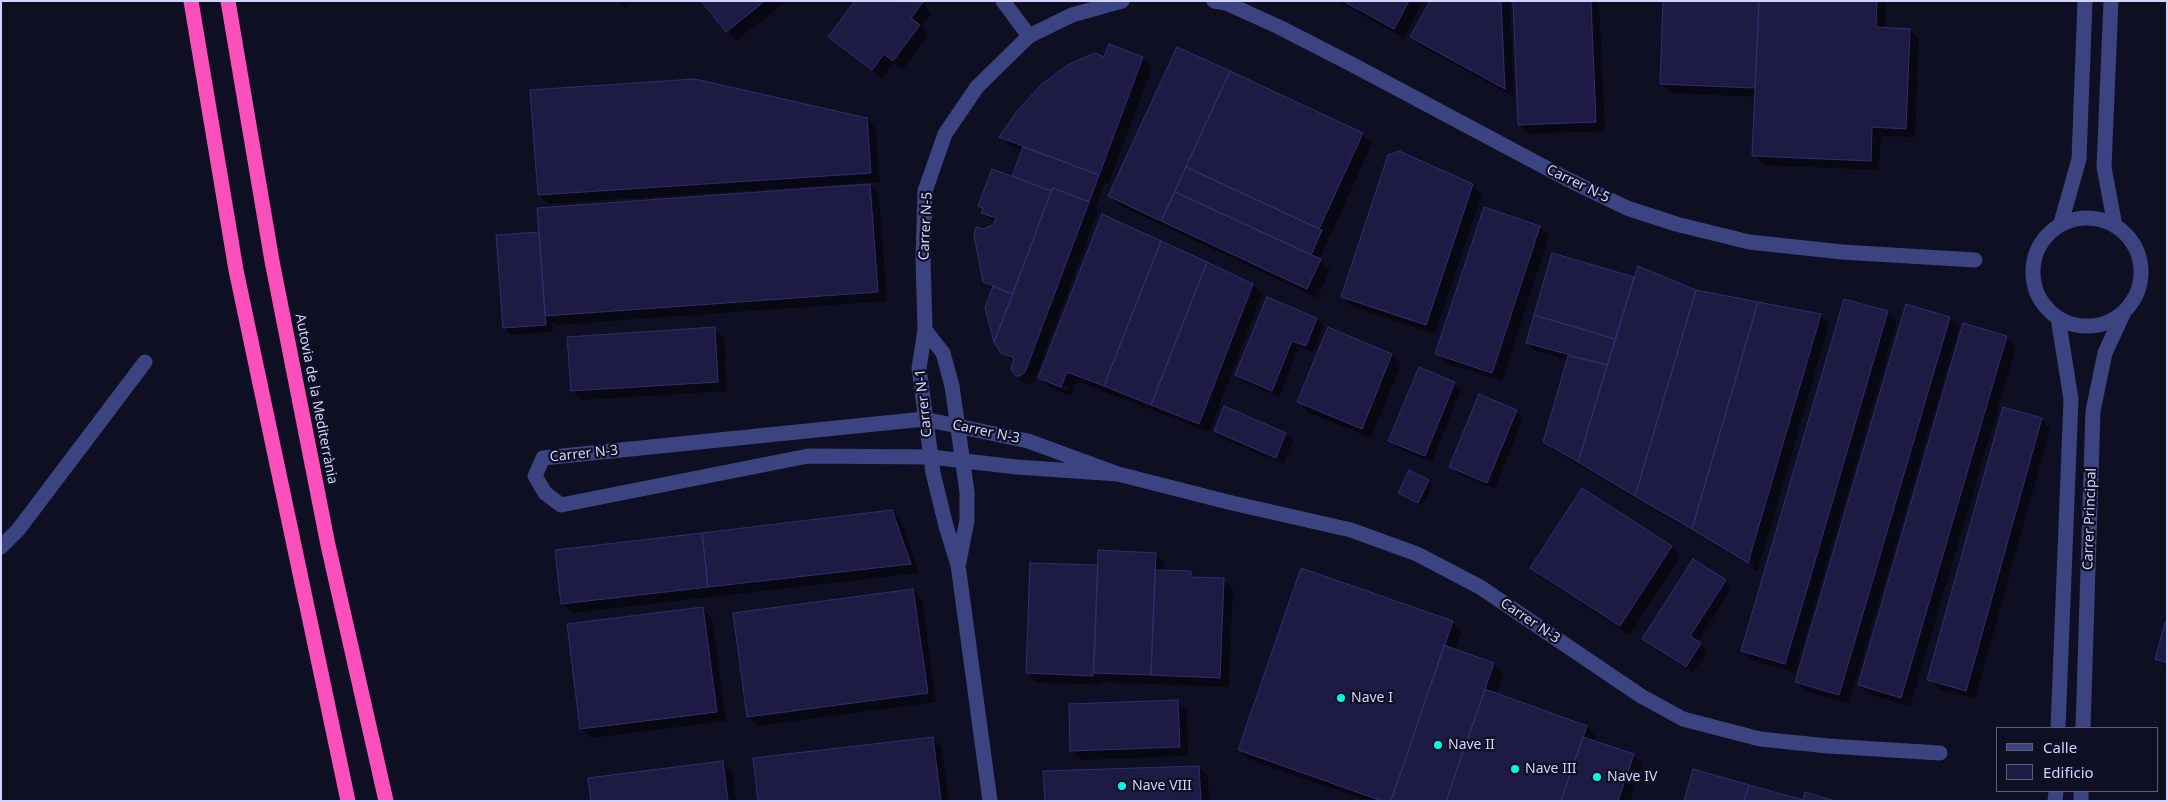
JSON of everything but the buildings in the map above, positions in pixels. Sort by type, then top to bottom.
[{"type":"highway","points":[[192,1],[238,280],[348,801]]},
{"type":"highway","name":"Autovia de la Mediterrània","points":[[228,1],[272,261],[328,545],[386,801]]},
{"type":"street","points":[[1003,1],[1029,36]]},
{"type":"street","name":"Carrer N-5","points":[[925,330],[923,258],[925,191],[945,134],[977,87],[1029,36],[1072,15],[1122,1]]},
{"type":"street","name":"Carrer N-5","points":[[1214,1],[1226,3],[1279,27],[1567,180],[1626,208],[1676,224],[1749,242],[1842,252],[1975,260]]},
{"type":"street","points":[[2062,223],[2079,159],[2085,1]]},
{"type":"street","points":[[2111,1],[2104,167],[2115,226]]},
{"type":"street","points":[[2078,218],[2099,219],[2115,226],[2133,244],[2140,262],[2141,280],[2136,296],[2123,314],[2111,322],[2089,327],[2064,322],[2046,309],[2032,282],[2033,259],[2042,240],[2062,223],[2078,218]]},
{"type":"street","name":"Carrer Principal","points":[[2083,727],[2094,411],[2105,354],[2123,314]]},
{"type":"street","name":"Carrer Principal","points":[[2058,318],[2071,399],[2058,727]]},
{"type":"street","name":"Carrer N-1","points":[[925,330],[919,368],[924,419],[946,526],[958,565],[990,801]]},
{"type":"street","name":"Carrer N-1","points":[[925,330],[943,353],[952,386],[958,426],[967,492],[967,520],[958,565]]},
{"type":"street","points":[[1,548],[23,522],[144,362]]},
{"type":"street","name":"Carrer N-3","points":[[1118,474],[931,457],[808,456],[561,505],[545,493],[535,476],[543,458],[924,419],[1028,441],[1118,474],[1232,503],[1351,530],[1417,554],[1480,587],[1641,696],[1683,719],[1760,739],[1828,746],[1940,753]]},
{"type":"place","name":"Nave I","points":[[1341,698]]},
{"type":"place","name":"Nave II","points":[[1438,745]]},
{"type":"place","name":"Nave III","points":[[1515,769]]},
{"type":"place","name":"Nave IV","points":[[1597,777]]},
{"type":"place","name":"Nave VIII","points":[[1122,786]]}]
